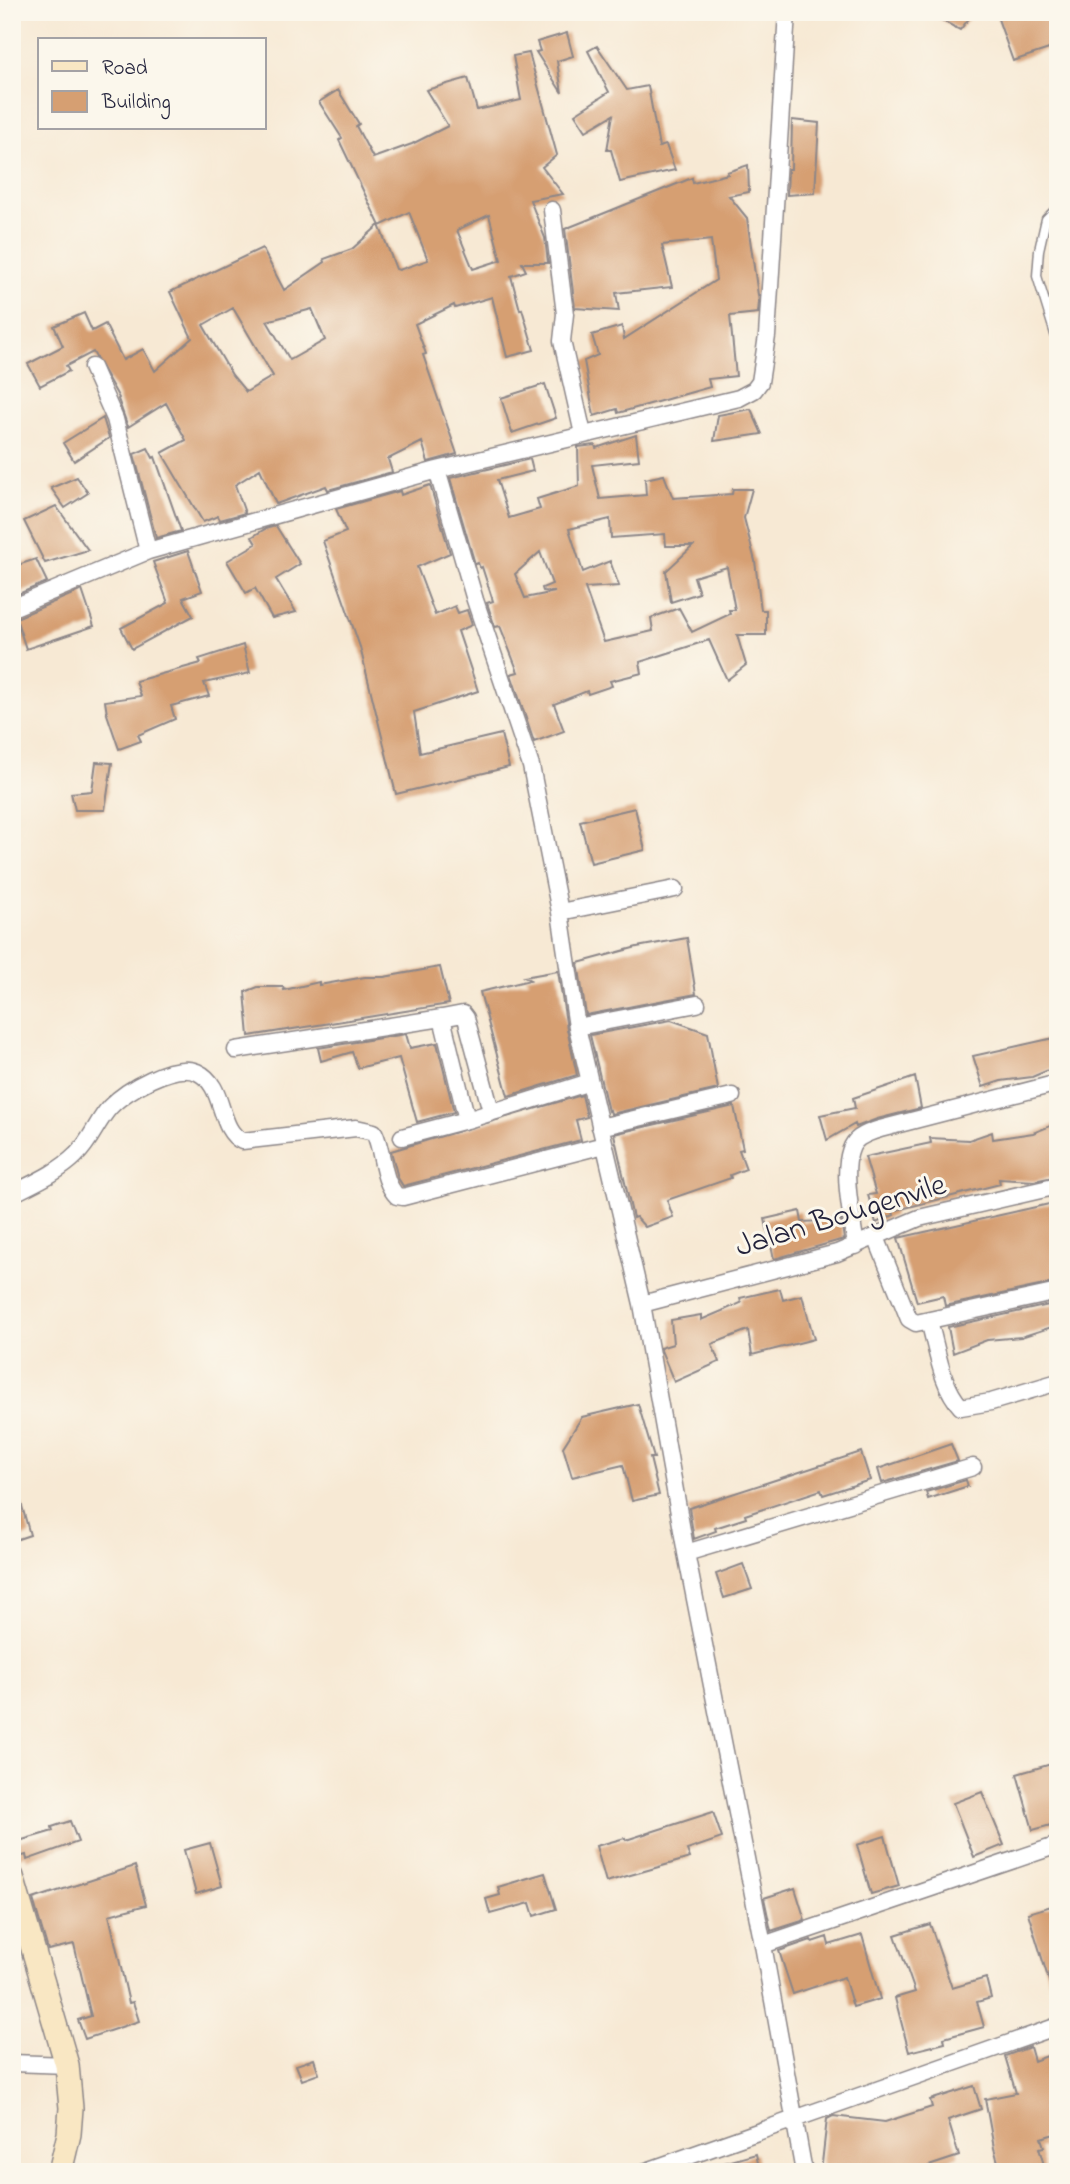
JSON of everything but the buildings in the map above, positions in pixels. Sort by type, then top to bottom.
[{"type":"street","points":[[12,608],[148,551],[436,470],[739,398],[754,390],[760,382],[767,335],[787,12]]},
{"type":"street","points":[[552,210],[565,314],[562,341],[583,434]]},
{"type":"street","points":[[92,367],[120,434],[148,551]]},
{"type":"street","points":[[436,470],[475,600],[531,766],[560,912],[577,1027],[642,1304],[686,1553],[763,1944],[804,2172]]},
{"type":"street","points":[[560,912],[675,889]]},
{"type":"street","points":[[577,1027],[697,1004]]},
{"type":"street","points":[[236,1050],[463,1014],[491,1111]]},
{"type":"street","points":[[442,1018],[467,1120]]},
{"type":"street","points":[[12,1194],[59,1169],[78,1154],[110,1107],[130,1091],[163,1074],[184,1069],[198,1072],[211,1085],[220,1099],[230,1131],[234,1138],[242,1141],[356,1128],[374,1132],[391,1190],[397,1196],[403,1197],[604,1145]]},
{"type":"street","points":[[402,1137],[590,1082]]},
{"type":"street","points":[[856,1246],[846,1167],[850,1149],[858,1138],[880,1129],[1058,1083]]},
{"type":"street","points":[[600,1127],[733,1096]]},
{"type":"street","name":"Jalan Bougenvile","points":[[642,1304],[837,1253],[919,1218],[1058,1186]]},
{"type":"street","points":[[876,1237],[909,1320],[916,1323],[1058,1292]]},
{"type":"street","points":[[929,1321],[946,1380],[954,1399],[961,1406],[991,1402],[1058,1381]]},
{"type":"street","points":[[686,1553],[973,1467]]},
{"type":"street","points":[[763,1944],[1058,1845]]},
{"type":"street","points":[[12,1877],[67,2065],[71,2108],[61,2172]]},
{"type":"street","points":[[644,2172],[1058,2026]]},
{"type":"street","points":[[12,2063],[67,2065]]},
{"type":"lane","points":[[1058,207],[1046,219],[1037,276],[1058,344]]}]
